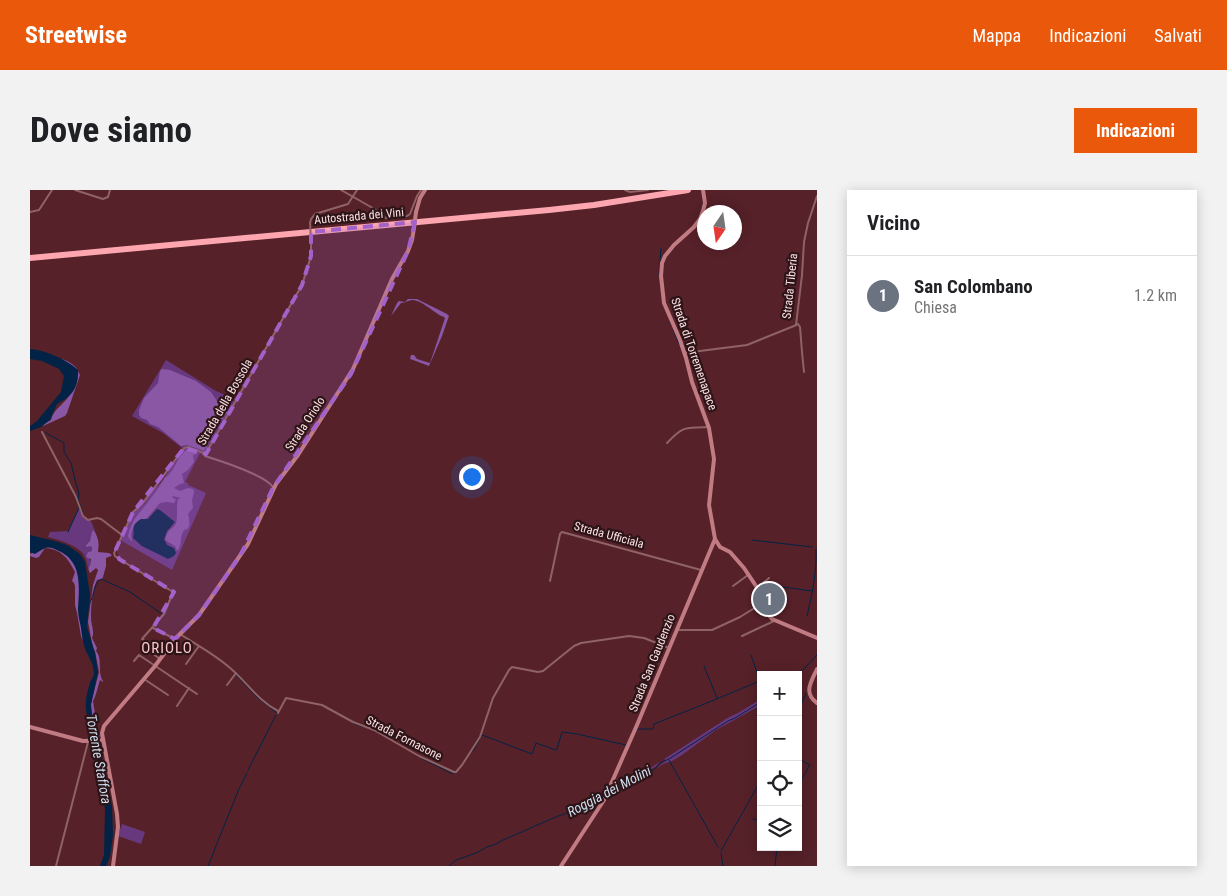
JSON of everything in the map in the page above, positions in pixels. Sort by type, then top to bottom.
[{"type":"highway","name":"Autostrada dei Vini","points":[[30,256],[536,208],[618,199],[674,190]]},
{"type":"highway","name":"Autostrada dei Vini","points":[[30,256],[549,210],[688,190]]},
{"type":"street","points":[[30,212],[39,210],[52,190]]},
{"type":"street","points":[[75,190],[103,199],[108,197],[110,190]]},
{"type":"street","points":[[341,190],[378,211],[384,218],[407,216],[410,214],[421,190]]},
{"type":"street","points":[[353,197],[358,190]]},
{"type":"street","name":"Strada Oriolo","points":[[103,740],[104,726],[144,680],[175,639],[194,621],[248,544],[276,484],[298,455],[353,369],[392,279],[408,251],[412,240],[416,212],[420,198],[425,190]]},
{"type":"street","points":[[625,190],[630,192],[648,190]]},
{"type":"street","name":"Strada di Torremenapace","points":[[703,190],[703,211],[697,224],[670,249],[663,259],[661,282],[664,303],[684,353],[692,382],[709,427],[714,459],[709,505],[715,539]]},
{"type":"street","name":"Strada Tiberia","points":[[684,353],[747,345],[796,325],[804,242],[817,196]]},
{"type":"street","name":"Strada della Bossola","points":[[122,535],[136,509],[143,503],[184,448],[188,447],[205,455],[302,285],[311,256],[311,218],[315,214],[346,205],[353,197]]},
{"type":"street","points":[[796,325],[798,324],[800,327],[804,372]]},
{"type":"street","points":[[667,443],[684,429],[709,427]]},
{"type":"street","points":[[42,432],[84,516],[88,520],[101,519],[122,535],[114,553],[115,556],[173,592],[166,611],[144,637],[143,640],[148,644]]},
{"type":"street","points":[[205,455],[276,484]]},
{"type":"street","points":[[270,483],[274,488]]},
{"type":"street","name":"Strada Ufficiala","points":[[550,581],[562,532],[702,570]]},
{"type":"street","points":[[715,539],[720,547],[730,552],[748,575],[758,589],[769,616],[774,621],[817,638]]},
{"type":"street","name":"Strada San Gaudenzio","points":[[561,866],[607,794],[715,539]]},
{"type":"street","points":[[733,586],[748,575]]},
{"type":"street","points":[[763,587],[762,584],[769,578]]},
{"type":"street","points":[[758,589],[768,587]]},
{"type":"street","points":[[677,630],[712,630],[740,617],[764,602]]},
{"type":"street","points":[[742,636],[774,621]]},
{"type":"street","points":[[153,628],[175,639]]},
{"type":"street","points":[[180,634],[212,654],[236,673],[227,685]]},
{"type":"street","name":"Strada Fornasone","points":[[236,673],[263,701],[278,712],[286,698],[322,705],[353,722],[374,730],[419,756],[454,772],[462,765],[480,737],[493,698],[512,667],[538,672],[542,671],[577,644],[629,636],[644,638],[669,648]]},
{"type":"street","points":[[160,659],[144,648],[150,642],[166,652]]},
{"type":"street","points":[[186,664],[199,646]]},
{"type":"street","points":[[134,661],[139,655],[197,694]]},
{"type":"street","points":[[817,669],[809,694],[812,700],[817,703]]},
{"type":"street","points":[[144,680],[168,696]]},
{"type":"street","points":[[177,706],[190,688]]},
{"type":"street","points":[[30,728],[88,742],[103,740],[117,814],[117,833],[112,866]]},
{"type":"street","points":[[56,866],[88,742]]},
{"type":"highlighted area","points":[[415,222],[408,251],[351,374],[273,488],[240,556],[199,615],[175,639],[153,628],[174,592],[119,559],[116,549],[133,512],[184,448],[206,454],[302,285],[311,256],[311,232]]},
{"type":"shaded area","points":[[408,299],[417,299],[449,316],[429,366],[410,359],[411,355],[430,363],[445,318],[413,300],[405,302]]},
{"type":"shaded area","points":[[399,301],[405,302],[401,303],[391,316]]},
{"type":"shaded area","points":[[61,359],[74,365],[80,375],[65,416],[43,426],[43,424],[51,420],[54,413],[70,394]]},
{"type":"shaded area","points":[[166,360],[216,391],[230,397],[235,402],[206,453],[187,446],[182,448],[163,433],[132,416]]},
{"type":"shaded area","points":[[162,369],[170,370],[196,381],[211,392],[221,409],[228,411],[204,451],[187,445],[181,446],[158,427],[150,424],[139,415],[144,398],[158,383]]},
{"type":"shaded area","points":[[187,447],[200,453],[185,482],[206,493],[172,570],[121,539],[134,512],[145,503]],"holes":[[[157,509],[171,527],[164,539],[167,545],[168,558],[142,546],[133,538],[144,519],[148,519]]]},
{"type":"shaded area","points":[[188,449],[196,452],[196,455],[194,454],[193,456],[194,462],[182,474],[184,483],[174,488],[180,491],[188,488],[193,489],[194,492],[193,508],[188,514],[189,526],[184,530],[179,549],[177,551],[175,546],[165,540],[168,532],[176,523],[177,502],[181,498],[173,496],[176,500],[174,503],[160,503],[147,518],[136,524],[131,534],[132,542],[128,536],[135,519]]},
{"type":"shaded area","points":[[79,508],[84,518],[91,521],[95,531],[86,545],[91,546],[92,549],[92,551],[88,552],[91,562],[89,571],[85,557],[78,549],[68,543],[48,537],[50,532],[68,531]]},
{"type":"shaded area","points":[[94,530],[98,541],[98,552],[112,555],[106,558],[103,577],[97,580],[95,584],[91,609],[92,638],[97,648],[100,674],[103,681],[100,680],[93,701],[98,731],[99,735],[101,735],[100,738],[93,726],[90,707],[99,672],[88,622],[93,585],[98,570],[96,568],[90,573],[89,571],[91,559],[86,557],[92,549],[91,546],[86,547],[86,545],[90,541]]},
{"type":"shaded area","points":[[51,546],[62,548],[78,569],[83,641],[75,605],[75,586],[72,581],[75,572],[70,562],[60,552],[45,548],[39,557],[30,556],[38,548]]},
{"type":"shaded area","points":[[757,701],[757,707],[716,730],[682,755],[654,770],[665,759],[729,717]]},
{"type":"shaded area","points":[[661,761],[655,767],[638,776]]},
{"type":"shaded area","points":[[122,824],[145,832],[141,844],[118,836]]},
{"type":"water","points":[[30,349],[56,356],[78,370],[78,376],[74,391],[57,404],[50,420],[41,427],[30,431],[30,426],[37,421],[61,392],[64,376],[59,369],[42,361],[30,359]]},
{"type":"water","points":[[157,509],[175,522],[167,531],[164,539],[167,545],[174,548],[176,553],[168,559],[142,546],[133,538],[135,524],[141,519],[148,519]]},
{"type":"water","name":"Torrente Staffora","points":[[30,535],[67,545],[80,554],[85,562],[90,595],[87,627],[95,653],[98,672],[91,705],[93,722],[112,806],[113,835],[110,857],[106,866],[100,866],[104,855],[105,809],[86,710],[87,693],[94,673],[84,646],[79,617],[78,576],[72,562],[59,551],[49,547],[35,554],[30,552]]},
{"type":"waterway","points":[[659,275],[661,248]]},
{"type":"waterway","points":[[670,322],[672,326]]},
{"type":"waterway","points":[[673,329],[679,344]]},
{"type":"waterway","points":[[46,433],[64,443],[64,452],[71,463],[79,493],[78,500],[83,513]]},
{"type":"waterway","points":[[68,532],[79,508]]},
{"type":"waterway","points":[[752,540],[812,547]]},
{"type":"waterway","points":[[807,616],[815,575],[816,549]]},
{"type":"waterway","points":[[88,605],[96,585],[101,579],[130,592],[162,614]]},
{"type":"waterway","points":[[783,587],[812,591]]},
{"type":"waterway","points":[[637,729],[653,729],[654,724],[760,681],[751,655]]},
{"type":"waterway","name":"Roggia dei Molini","points":[[801,671],[817,655]]},
{"type":"waterway","points":[[704,666],[717,698]]},
{"type":"waterway","points":[[236,675],[258,698],[277,713]]},
{"type":"waterway","points":[[802,702],[806,693]]},
{"type":"waterway","name":"Roggia dei Molini","points":[[610,791],[625,786],[655,769],[660,763],[757,704]]},
{"type":"waterway","points":[[248,770],[276,715]]},
{"type":"waterway","points":[[353,723],[363,727]]},
{"type":"waterway","points":[[473,751],[482,735],[532,754],[536,743],[556,750],[562,732],[626,745]]},
{"type":"waterway","points":[[419,757],[453,774]]},
{"type":"waterway","points":[[669,760],[718,847]]},
{"type":"waterway","points":[[802,761],[810,765],[802,778]]},
{"type":"waterway","points":[[214,851],[247,773]]},
{"type":"waterway","points":[[721,851],[757,787]]},
{"type":"waterway","name":"Roggia dei Molini","points":[[449,866],[456,860],[570,812],[606,792]]},
{"type":"waterway","points":[[753,819],[757,820]]},
{"type":"waterway","points":[[775,866],[777,851]]},
{"type":"waterway","points":[[208,866],[214,852]]},
{"type":"waterway","points":[[721,853],[723,866]]},
{"type":"place","name":"San Colombano","points":[[769,599]]},
{"type":"district","name":"ORIOLO","points":[[167,648]]}]
